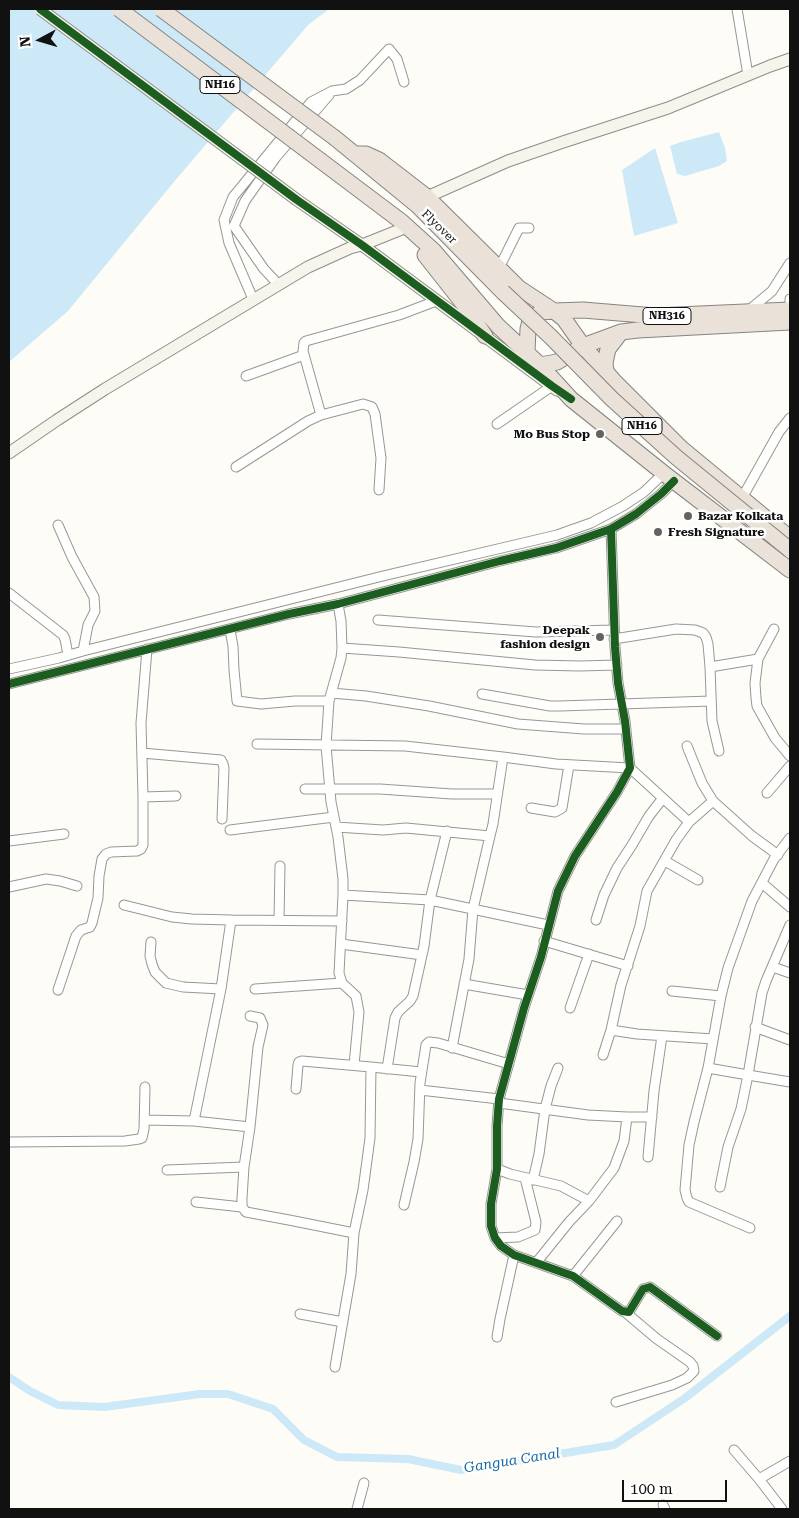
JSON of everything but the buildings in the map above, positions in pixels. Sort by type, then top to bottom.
[{"type":"highway","name":"NH16","points":[[119,9],[412,232],[434,252],[498,326],[527,352],[572,399],[669,477],[790,570]]},
{"type":"highway","name":"NH16","points":[[161,9],[355,154]]},
{"type":"highway","points":[[355,154],[366,154],[379,160],[427,197],[520,288],[564,319],[582,346],[681,448],[790,538]]},
{"type":"highway","name":"Flyover","points":[[355,154],[418,206],[503,292],[551,336],[612,399],[676,457],[790,550]]},
{"type":"highway","points":[[412,232],[426,256],[462,302],[485,336]]},
{"type":"highway","points":[[536,300],[573,311]]},
{"type":"highway","points":[[527,352],[530,321],[541,312],[554,311]]},
{"type":"highway","name":"NH316","points":[[554,311],[656,316],[752,316]]},
{"type":"highway","name":"NH316","points":[[582,346],[622,332],[787,311]]},
{"type":"highway","points":[[606,371],[605,363],[608,349],[622,332]]},
{"type":"highway","points":[[540,365],[557,362],[582,346]]},
{"type":"street","points":[[40,9],[297,200],[362,245],[572,399]]},
{"type":"street","points":[[747,9],[738,12],[748,75]]},
{"type":"street","points":[[253,299],[229,243],[224,220],[233,197],[311,102],[332,91],[346,89],[360,80],[389,49],[396,59],[404,82]]},
{"type":"street","points":[[427,197],[508,162],[668,108],[790,59]]},
{"type":"street","points":[[278,284],[252,254],[234,226],[245,201],[276,158],[332,91]]},
{"type":"street","points":[[498,268],[519,228],[529,228]]},
{"type":"street","points":[[9,453],[91,398],[308,267],[350,248],[412,232]]},
{"type":"street","points":[[752,316],[758,302],[772,291],[790,263]]},
{"type":"street","points":[[321,415],[303,351],[304,343],[310,339],[399,315],[436,301]]},
{"type":"street","points":[[246,376],[304,355]]},
{"type":"street","points":[[497,424],[552,386]]},
{"type":"street","points":[[236,467],[308,421],[321,415],[367,404],[372,407],[375,414],[381,458],[379,490]]},
{"type":"street","points":[[742,498],[779,432],[790,418]]},
{"type":"street","points":[[9,684],[289,614],[338,604],[556,548],[611,529],[636,514],[661,494],[669,477]]},
{"type":"street","points":[[9,669],[68,656],[383,576],[557,535],[590,523],[623,506],[669,477]]},
{"type":"street","points":[[58,525],[72,557],[94,597],[94,611],[88,625],[83,651]]},
{"type":"street","points":[[611,529],[616,665],[630,768],[617,792],[574,856],[558,892],[499,1101],[497,1169],[491,1226],[495,1238],[501,1246],[514,1255],[573,1276],[619,1310],[625,1312],[693,1366],[694,1371],[687,1378],[672,1385],[616,1402]]},
{"type":"street","points":[[9,593],[63,635],[68,656]]},
{"type":"street","points":[[338,604],[342,648],[330,697],[326,746],[342,870],[343,895],[339,973],[342,983],[356,996],[358,1002],[359,1019],[354,1065]]},
{"type":"street","points":[[378,620],[536,632],[614,634],[676,629],[695,630],[703,633],[708,642],[712,721],[719,751]]},
{"type":"street","points":[[774,629],[758,660],[756,683],[758,706],[775,738],[790,756]]},
{"type":"street","points":[[230,630],[237,701],[261,704],[330,697],[366,696],[429,706],[518,724],[584,729],[626,729]]},
{"type":"street","points":[[105,646],[108,659]]},
{"type":"street","points":[[342,648],[535,665],[616,665]]},
{"type":"street","points":[[58,990],[76,936],[79,931],[90,927],[92,923],[98,898],[102,859],[111,852],[136,851],[141,849],[143,845],[141,723],[147,650]]},
{"type":"street","points":[[710,667],[758,660]]},
{"type":"street","points":[[482,694],[550,706],[712,701]]},
{"type":"street","points":[[257,744],[405,746],[569,765],[630,768],[689,822]]},
{"type":"street","points":[[687,746],[702,784],[713,801],[752,836],[778,855]]},
{"type":"street","points":[[142,753],[221,760],[224,768],[222,819]]},
{"type":"street","points":[[452,1048],[469,959],[473,910],[493,824],[503,757]]},
{"type":"street","points":[[531,808],[555,812],[562,808],[569,765]]},
{"type":"street","points":[[768,793],[790,766]]},
{"type":"street","points":[[305,789],[330,788],[405,790],[452,794],[497,794]]},
{"type":"street","points":[[143,797],[176,796]]},
{"type":"street","points":[[596,920],[604,895],[617,868],[648,816],[662,798]]},
{"type":"street","points":[[603,1055],[611,1030],[621,985],[640,926],[647,891],[676,840],[689,822],[713,801]]},
{"type":"street","points":[[230,830],[334,817]]},
{"type":"street","points":[[336,827],[383,830],[406,828],[490,836]]},
{"type":"street","points":[[387,1069],[395,1018],[402,1007],[413,996],[422,955],[430,900],[447,831]]},
{"type":"street","points":[[9,841],[64,834]]},
{"type":"street","points":[[750,1228],[692,1204],[687,1198],[685,1190],[689,1145],[708,1068],[728,968],[752,902],[778,855],[790,838]]},
{"type":"street","points":[[664,862],[698,880]]},
{"type":"street","points":[[279,920],[280,866]]},
{"type":"street","points":[[9,887],[46,879],[77,886]]},
{"type":"street","points":[[762,883],[790,907]]},
{"type":"street","points":[[343,895],[430,900],[548,925]]},
{"type":"street","points":[[124,905],[192,920],[342,921]]},
{"type":"street","points":[[194,1121],[221,989],[231,920]]},
{"type":"street","points":[[720,1187],[728,1147],[741,1109],[762,993],[790,925]]},
{"type":"street","points":[[151,942],[150,956],[152,964],[162,981],[183,987],[221,989]]},
{"type":"street","points":[[544,942],[628,966]]},
{"type":"street","points":[[340,944],[422,955]]},
{"type":"street","points":[[570,1008],[589,954]]},
{"type":"street","points":[[773,966],[790,973]]},
{"type":"street","points":[[255,989],[342,983]]},
{"type":"street","points":[[464,984],[528,995]]},
{"type":"street","points":[[672,991],[721,996]]},
{"type":"street","points":[[250,1016],[260,1018],[263,1025],[258,1047],[244,1167],[242,1207],[250,1214],[354,1234]]},
{"type":"street","points":[[755,1027],[790,1040]]},
{"type":"street","points":[[611,1030],[637,1034],[713,1039]]},
{"type":"street","points":[[648,1157],[662,1036]]},
{"type":"street","points":[[404,1205],[418,1139],[424,1049],[429,1042],[509,1064]]},
{"type":"street","points":[[296,1089],[298,1065],[301,1062],[421,1072]]},
{"type":"street","points":[[335,1367],[351,1274],[354,1234],[363,1190],[370,1138],[371,1067]]},
{"type":"street","points":[[495,1238],[518,1237],[535,1230],[536,1222],[529,1179],[538,1161],[545,1109],[558,1068]]},
{"type":"street","points":[[708,1068],[790,1082]]},
{"type":"street","points":[[9,1142],[134,1140],[142,1138],[145,1120],[145,1087]]},
{"type":"street","points":[[420,1090],[588,1115],[652,1117]]},
{"type":"street","points":[[536,1263],[569,1222],[589,1201],[614,1168],[624,1141],[627,1117]]},
{"type":"street","points":[[145,1120],[194,1121],[250,1127]]},
{"type":"street","points":[[167,1170],[244,1167]]},
{"type":"street","points":[[497,1169],[561,1186],[589,1201]]},
{"type":"street","points":[[196,1202],[242,1207]]},
{"type":"street","points":[[573,1276],[617,1221]]},
{"type":"street","points":[[497,1338],[514,1255]]},
{"type":"street","points":[[625,1312],[629,1312],[632,1309],[643,1289],[650,1287],[717,1336]]},
{"type":"street","points":[[300,1314],[343,1322]]},
{"type":"street","points":[[734,1450],[782,1509]]},
{"type":"street","points":[[759,1479],[790,1461]]},
{"type":"street","points":[[357,1509],[364,1483]]},
{"type":"water","points":[[9,9],[329,9],[308,25],[173,183],[68,311],[9,362]]},
{"type":"water","points":[[719,132],[725,148],[727,161],[719,166],[685,176],[677,174],[670,146]]},
{"type":"water","points":[[655,148],[678,223],[634,236],[622,170]]},
{"type":"waterway","name":"Gangua Canal","points":[[9,1377],[30,1391],[58,1405],[104,1407],[200,1394],[228,1394],[273,1409],[304,1440],[337,1457],[408,1459],[461,1470],[614,1445],[685,1398],[790,1316]]},
{"type":"cycle path","points":[[40,9],[297,200],[362,245],[571,399]]},
{"type":"cycle path","points":[[9,684],[289,614],[338,604],[556,548],[611,529],[636,514],[674,481]]},
{"type":"cycle path","points":[[611,529],[615,647],[630,768],[617,792],[575,856],[558,891],[541,957],[524,1008],[499,1099],[497,1169],[491,1204],[491,1226],[495,1238],[501,1246],[514,1255],[573,1276],[622,1311],[629,1312],[643,1289],[650,1287],[717,1336]]},
{"type":"place","name":"Mo Bus Stop","points":[[600,434]]},
{"type":"place","name":"Bazar Kolkata","points":[[688,516]]},
{"type":"place","name":"Fresh Signature","points":[[658,532]]},
{"type":"place","name":"Deepak fashion design","points":[[600,637]]}]
